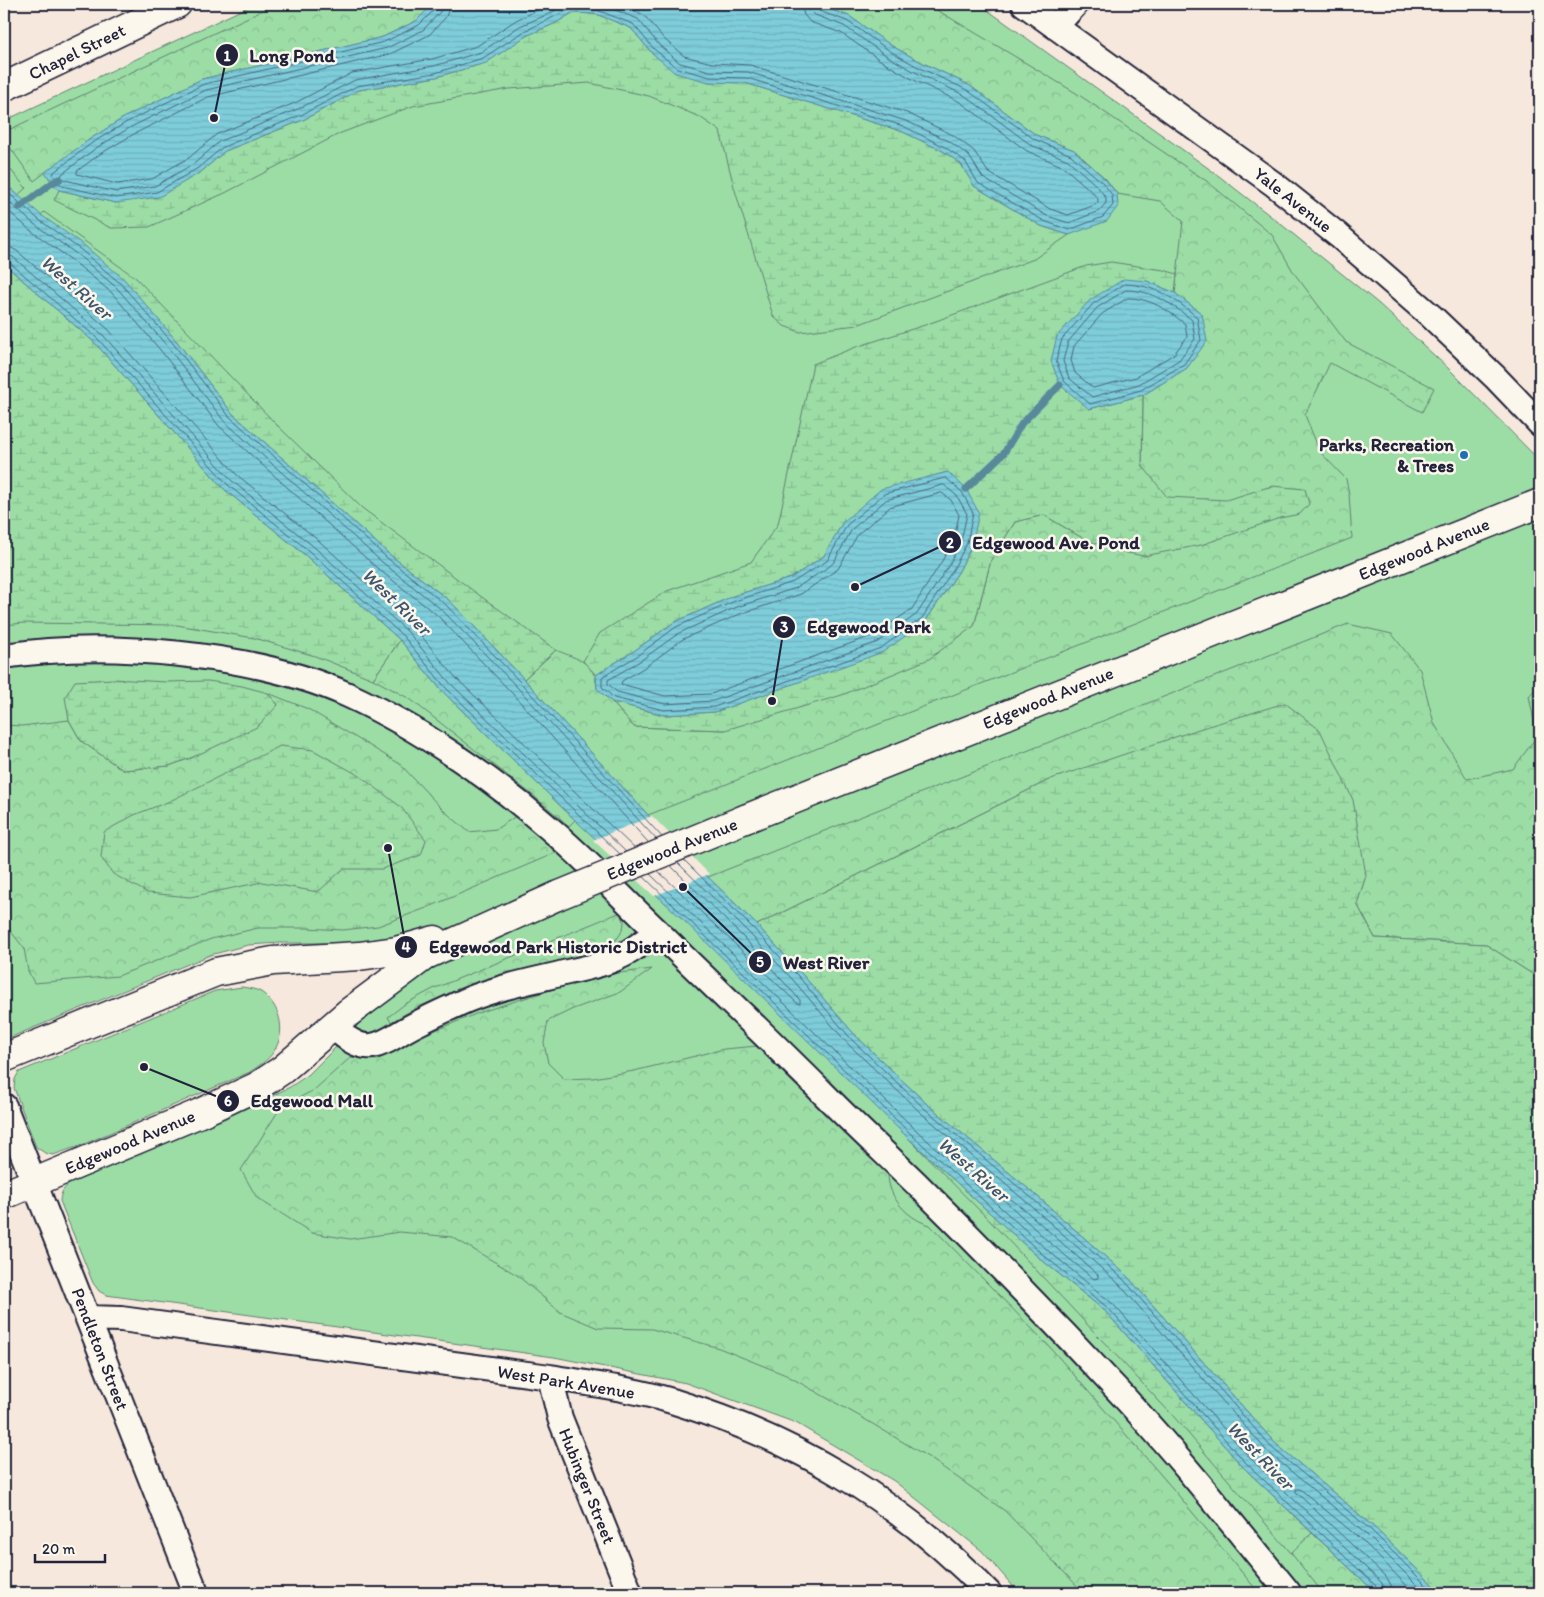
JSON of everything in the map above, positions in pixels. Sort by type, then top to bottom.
[{"type":"street","name":"Chapel Street","points":[[4,87],[177,4]]},
{"type":"street","name":"Yale Avenue","points":[[1024,4],[1275,185],[1339,236],[1438,323],[1495,377],[1540,424]]},
{"type":"street","points":[[1056,26],[1076,4]]},
{"type":"street","name":"Edgewood Avenue","points":[[4,1195],[200,1113],[258,1086],[282,1070],[366,998],[426,955],[557,896],[745,819],[1540,503]]},
{"type":"street","points":[[4,656],[57,650],[157,653],[192,656],[257,667],[292,676],[347,695],[384,714],[424,738],[517,801],[553,831],[748,1018],[917,1184],[1035,1304],[1136,1411],[1290,1593]]},
{"type":"street","name":"Edgewood Avenue","points":[[4,1058],[216,972],[273,961],[359,956],[396,951],[424,944],[557,896]]},
{"type":"street","points":[[333,1026],[344,1036],[356,1043],[372,1046],[386,1041],[461,1002],[527,982],[619,958],[657,931]]},
{"type":"street","name":"Pendleton Street","points":[[4,1106],[196,1593]]},
{"type":"street","name":"West Park Avenue","points":[[88,1318],[121,1319],[550,1377],[610,1387],[672,1401],[733,1422],[781,1442],[838,1472],[899,1512],[962,1566],[989,1593]]},
{"type":"street","name":"Hubinger Street","points":[[550,1377],[560,1418],[630,1593]]},
{"type":"green space","points":[[254,4],[979,4],[1215,173],[1379,304],[1450,370],[1540,461],[1540,1593],[1019,1593],[982,1551],[894,1481],[796,1423],[686,1383],[554,1357],[106,1295],[99,1291],[93,1283],[60,1201],[64,1189],[71,1183],[226,1118],[290,1087],[308,1075],[379,1004],[398,990],[379,940],[346,943],[248,945],[210,955],[4,1040],[4,121]]},
{"type":"green space","points":[[276,4],[433,4],[416,21],[383,37],[202,79],[125,117],[90,139],[34,181],[4,139],[4,132]]},
{"type":"green space","points":[[814,4],[927,4],[1076,93],[1208,182],[1272,235],[1294,273],[1346,342],[1434,388],[1422,412],[1330,363],[1305,415],[1320,452],[1346,479],[1352,538],[648,815],[524,679],[556,650],[579,659],[589,667],[596,680],[597,689],[612,702],[634,727],[725,730],[974,626],[991,560],[1015,522],[1044,515],[1079,536],[1142,465],[1143,395],[1187,368],[1202,314],[1175,293],[1183,221],[1160,201],[1117,194],[1106,179],[1074,150],[1036,135],[969,85],[892,46],[849,16]]},
{"type":"green space","points":[[572,13],[596,14],[631,28],[651,52],[709,82],[745,83],[901,131],[943,151],[961,164],[974,186],[1041,226],[1069,235],[1034,259],[857,325],[800,332],[784,326],[773,316],[734,187],[720,131],[700,117],[649,96],[589,83],[509,89],[413,106],[341,133],[225,193],[149,227],[111,228],[54,200],[59,190],[116,203],[201,172],[225,151],[303,120],[359,90],[436,77],[485,63],[526,36],[556,23]]},
{"type":"green space","points":[[4,162],[26,188],[18,195],[4,183]]},
{"type":"green space","points":[[44,212],[136,278],[275,423],[362,508],[556,650],[524,679],[450,601],[389,554],[232,413],[175,339],[41,215]]},
{"type":"green space","points":[[1111,262],[1164,270],[1177,274],[1175,293],[1147,281],[1089,409],[1143,395],[1142,465],[1167,497],[1226,500],[1272,486],[1305,489],[1309,504],[1300,514],[1280,518],[1201,545],[1144,556],[1111,550],[1079,536],[1044,515],[1015,522],[991,560],[974,626],[929,659],[842,695],[725,730],[634,727],[612,702],[664,715],[715,712],[806,679],[925,622],[959,571],[972,545],[947,472],[920,480],[843,522],[824,556],[791,578],[733,596],[673,623],[596,675],[583,661],[600,633],[667,591],[751,562],[778,524],[813,364],[1086,266]]},
{"type":"green space","points":[[4,264],[95,343],[224,489],[305,555],[400,640],[373,679],[315,656],[254,638],[177,625],[24,623],[4,625]]},
{"type":"green space","points":[[1348,624],[1392,634],[1420,670],[1434,723],[1467,779],[1513,769],[1537,736],[1529,696],[1540,684],[1540,979],[1485,944],[1375,938],[1357,904],[1366,875],[1051,779],[757,925],[708,877]]},
{"type":"green space","points":[[400,640],[442,691],[575,820],[569,826],[410,699],[373,679]]},
{"type":"green space","points":[[113,679],[166,682],[208,681],[242,686],[268,693],[278,705],[257,727],[193,757],[169,766],[123,770],[81,741],[69,720],[65,697],[75,681]]},
{"type":"green space","points":[[268,693],[308,709],[400,764],[442,809],[469,832],[496,829],[516,816],[560,851],[429,907],[378,926],[343,930],[258,928],[211,939],[118,976],[34,983],[28,971],[24,948],[4,923],[4,725],[22,726],[69,720],[81,741],[123,770],[169,766],[193,757],[278,705]]},
{"type":"green space","points":[[1285,703],[1320,730],[1353,800],[1366,875],[1357,904],[1375,938],[1485,944],[1540,979],[1540,1593],[1441,1593],[1375,1528],[1275,1443],[1126,1275],[1037,1196],[927,1104],[856,1036],[757,925],[1051,779],[1202,728]]},
{"type":"green space","points":[[280,746],[313,750],[360,776],[401,807],[426,840],[421,855],[382,869],[343,869],[318,892],[262,882],[190,897],[148,893],[113,874],[101,857],[104,832],[134,815],[170,801]]},
{"type":"green space","points":[[621,912],[624,926],[621,933],[611,946],[600,952],[486,981],[453,992],[406,1013],[391,1022],[388,1017],[405,1004],[433,989]]},
{"type":"green space","points":[[652,969],[620,992],[573,1009],[548,1021],[544,1043],[548,1063],[564,1079],[593,1078],[634,1071],[724,1049],[758,1046],[888,1174],[891,1191],[907,1213],[930,1225],[1048,1345],[1174,1490],[1259,1593],[1084,1593],[1005,1511],[928,1457],[786,1375],[719,1348],[652,1329],[598,1328],[560,1312],[517,1275],[452,1237],[400,1232],[350,1239],[312,1233],[257,1198],[241,1170],[277,1113],[289,1103],[314,1090],[351,1057],[377,1060],[411,1040],[481,1012],[604,975]]},
{"type":"green space","points":[[242,987],[259,991],[268,997],[280,1019],[281,1027],[278,1043],[272,1054],[263,1063],[250,1072],[82,1145],[53,1155],[45,1153],[36,1147],[14,1088],[15,1079],[19,1072],[215,991]]},
{"type":"green space","points":[[908,1138],[1038,1257],[1105,1311],[1243,1467],[1312,1533],[1291,1553],[1174,1417],[991,1222]]},
{"type":"green space","points":[[1312,1533],[1376,1593],[1323,1593],[1291,1553]]},
{"type":"water","points":[[433,4],[814,4],[849,16],[892,46],[969,85],[1036,135],[1074,150],[1106,180],[1117,194],[1118,206],[1107,221],[1069,235],[1041,226],[974,186],[961,164],[943,151],[901,131],[745,83],[709,82],[675,73],[651,52],[631,28],[596,14],[572,13],[556,23],[526,36],[486,63],[436,77],[359,90],[303,120],[225,151],[201,172],[159,197],[116,203],[59,190],[45,172],[90,139],[125,117],[202,79],[383,37],[416,21]]},
{"type":"water","points":[[4,183],[41,215],[85,246],[125,280],[175,339],[232,413],[389,554],[450,601],[648,815],[757,925],[856,1036],[927,1104],[1037,1196],[1126,1275],[1275,1443],[1375,1528],[1441,1593],[1376,1593],[1243,1467],[1105,1311],[1038,1257],[908,1138],[677,914],[575,820],[442,691],[400,640],[305,555],[224,489],[95,343],[4,264]]},
{"type":"water","points":[[1124,279],[1147,281],[1175,293],[1202,314],[1207,341],[1187,368],[1143,395],[1089,409],[1060,385],[1051,361],[1057,336],[1090,300]]},
{"type":"water","points":[[948,472],[966,489],[979,513],[972,545],[959,571],[925,622],[883,652],[715,712],[664,715],[612,702],[597,689],[596,675],[673,623],[733,596],[791,578],[824,556],[843,522],[881,489]]},
{"type":"pier","points":[[652,816],[709,874],[654,896],[593,840]]},
{"type":"waterway","points":[[20,207],[60,179]]},
{"type":"waterway","points":[[966,489],[1004,453],[1022,423],[1060,385]]},
{"type":"place","name":"Long Pond","points":[[214,118]]},
{"type":"place","name":"Parks, Recreation & Trees","points":[[1464,455]]},
{"type":"place","name":"Edgewood Ave. Pond","points":[[855,587]]},
{"type":"place","name":"Edgewood Park","points":[[772,701]]},
{"type":"place","name":"Edgewood Park Historic District","points":[[388,848]]},
{"type":"place","name":"West River","points":[[683,887]]},
{"type":"place","name":"Edgewood Mall","points":[[144,1067]]}]
